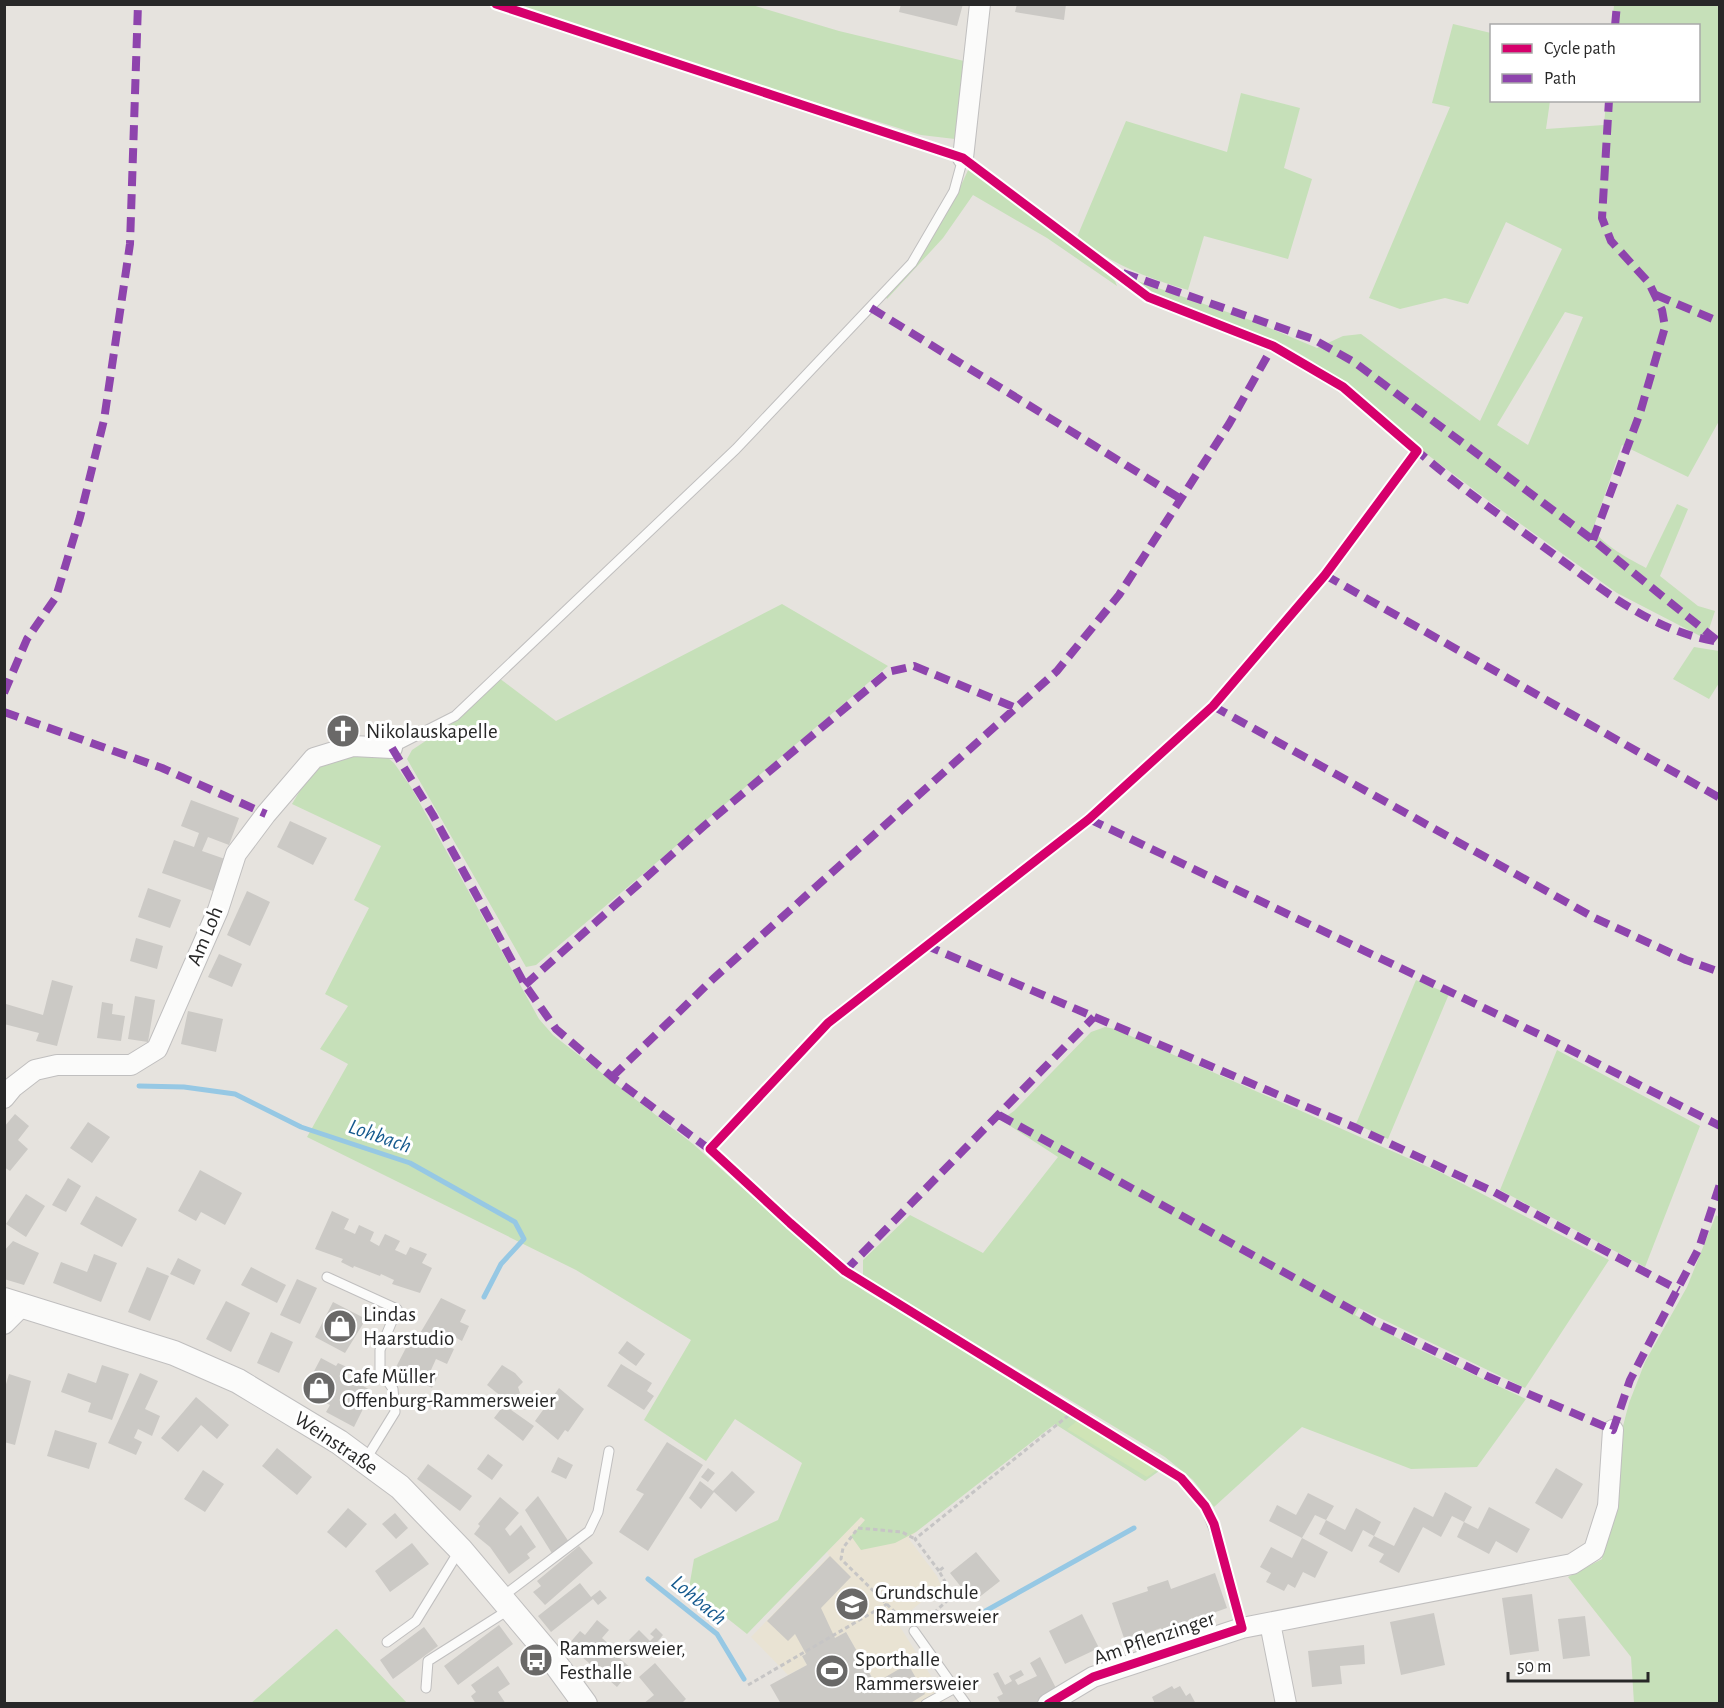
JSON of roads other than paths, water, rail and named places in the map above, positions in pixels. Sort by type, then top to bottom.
[{"type":"street","points":[[963,158],[980,4]]},
{"type":"street","name":"Am Loh","points":[[4,1098],[13,1087],[35,1070],[57,1065],[131,1065],[157,1049],[218,910],[236,854],[266,814],[314,758],[353,746],[392,748]]},
{"type":"street","points":[[4,1324],[14,1303]]},
{"type":"street","name":"Weinstraße","points":[[14,1303],[174,1353],[238,1381],[298,1416],[365,1461],[400,1487],[460,1549],[507,1602],[585,1704]]},
{"type":"street","name":"Am Pflenzinger","points":[[1048,1704],[1093,1677],[1242,1628],[1572,1564],[1594,1550],[1608,1506],[1613,1430]]},
{"type":"street","points":[[1270,1623],[1286,1704]]},
{"type":"lane","points":[[392,748],[455,716],[736,449],[912,262],[954,191],[963,158]]},
{"type":"lane","points":[[327,1277],[397,1309],[380,1350],[380,1370],[393,1389],[395,1412],[365,1461]]},
{"type":"lane","points":[[426,1688],[428,1660],[507,1602],[589,1531],[598,1512],[609,1451]]},
{"type":"lane","points":[[1205,1506],[1216,1533],[1242,1628]]},
{"type":"lane","points":[[387,1642],[416,1621],[460,1549]]},
{"type":"lane","points":[[914,1631],[966,1704]]},
{"type":"lane","points":[[926,1704],[955,1688]]},
{"type":"waterway","name":"Lohbach","points":[[139,1086],[184,1087],[235,1094],[301,1127],[410,1163],[515,1222],[524,1239],[501,1264],[484,1297]]},
{"type":"waterway","points":[[973,1618],[1134,1528]]},
{"type":"waterway","name":"Lohbach","points":[[648,1579],[717,1634],[744,1679]]},
{"type":"place","name":"Nikolauskapelle","points":[[343,731]]},
{"type":"place","name":"Lindas Haarstudio","points":[[340,1326]]},
{"type":"place","name":"Cafe Müller Offenburg-Rammersweier","points":[[319,1388]]},
{"type":"place","name":"Grundschule Rammersweier","points":[[852,1604]]},
{"type":"place","name":"Rammersweier, Festhalle","points":[[536,1660]]},
{"type":"place","name":"Sporthalle Rammersweier","points":[[832,1671]]}]
